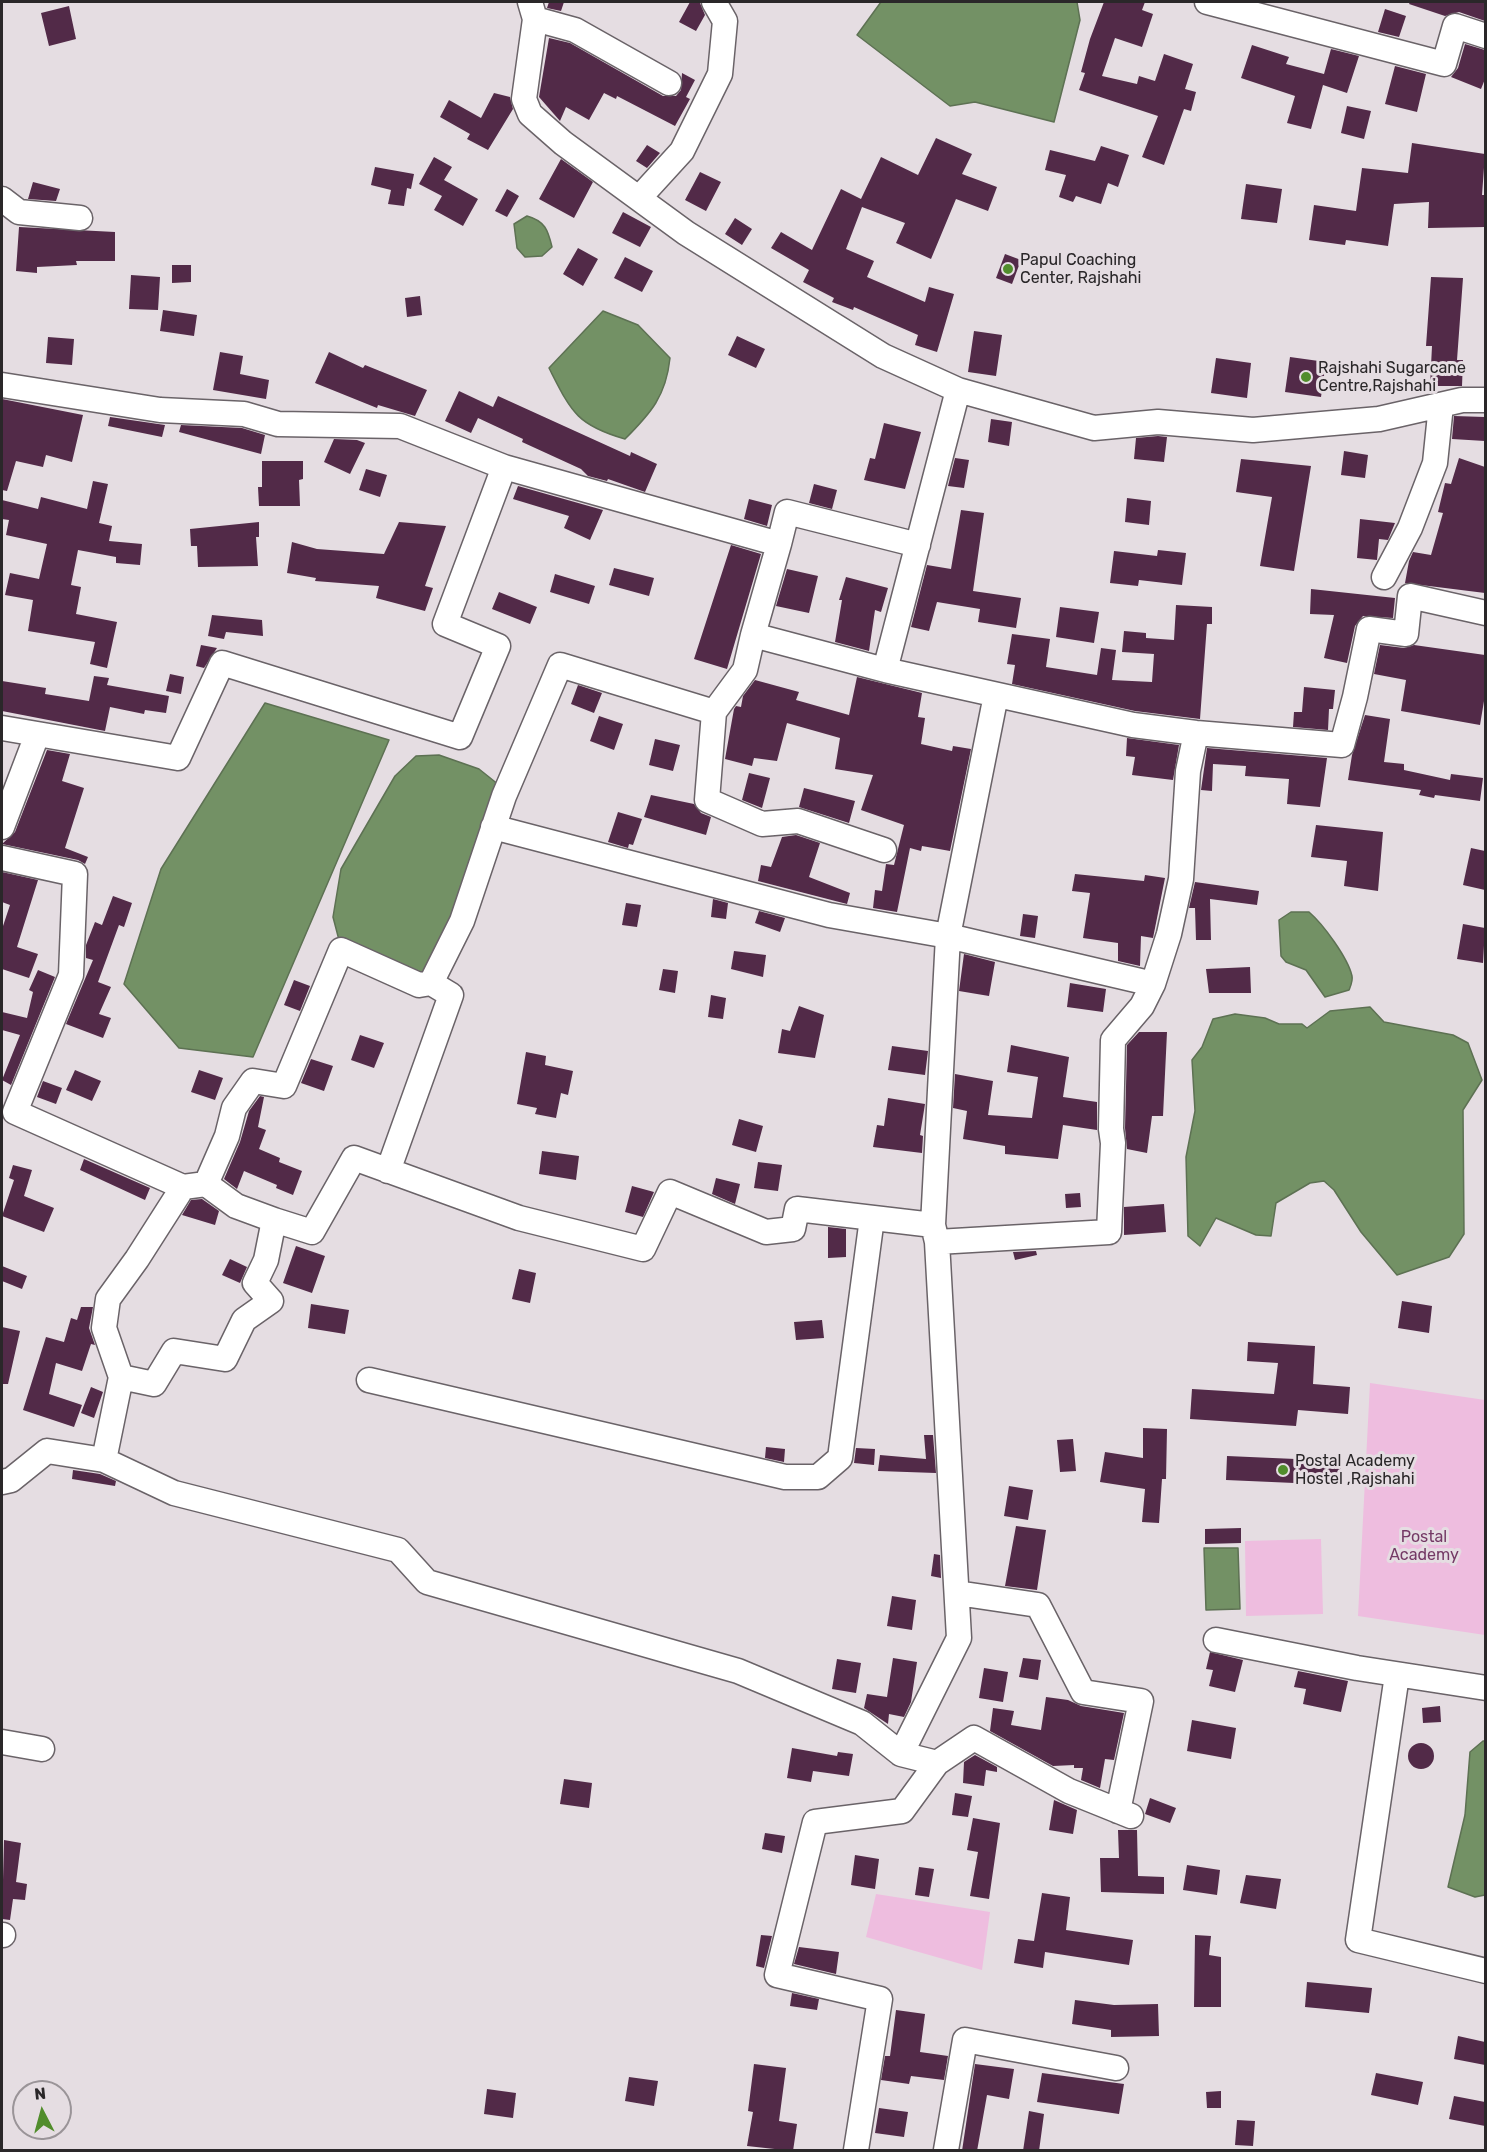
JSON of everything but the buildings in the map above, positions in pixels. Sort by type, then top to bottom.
[{"type":"street","points":[[640,197],[682,151],[720,74],[725,21],[714,2]]},
{"type":"street","points":[[1207,2],[1444,64],[1455,26],[1485,36]]},
{"type":"street","points":[[669,83],[575,30],[533,10],[524,85],[524,99],[530,114],[563,143],[640,197],[686,233],[883,356],[958,390],[1094,428],[1158,422],[1253,430],[1379,419],[1462,400],[1485,400]]},
{"type":"street","points":[[2,199],[19,212],[80,218]]},
{"type":"street","points":[[2,385],[160,410],[244,414],[278,423],[400,426],[504,467],[779,544]]},
{"type":"street","points":[[885,670],[958,390]]},
{"type":"street","points":[[1384,577],[1410,528],[1435,463],[1441,405]]},
{"type":"street","points":[[2,728],[178,758],[222,663],[460,737],[498,646],[446,624],[504,467]]},
{"type":"street","points":[[884,850],[798,821],[762,824],[706,800],[714,712],[746,670],[753,635],[788,512],[918,545]]},
{"type":"street","points":[[753,635],[885,670],[1122,723],[1196,734],[1342,745],[1370,629],[1406,634],[1410,596],[1485,613]]},
{"type":"street","points":[[431,983],[462,921],[530,731],[560,664],[714,712]]},
{"type":"street","points":[[901,1754],[959,1638],[935,1234],[948,936],[996,695]]},
{"type":"street","points":[[2,858],[75,874],[71,975],[15,1112],[274,1220],[312,1232],[354,1158],[519,1218],[643,1249],[670,1192],[766,1232],[793,1229],[797,1209],[872,1218],[935,1234],[1109,1232],[1113,1143],[1111,1129],[1113,1040],[1142,1006],[1153,984],[1169,934],[1181,879],[1188,771],[1196,734]]},
{"type":"street","points":[[2,827],[37,735]]},
{"type":"street","points":[[494,827],[829,915],[948,936],[1153,984]]},
{"type":"street","points":[[104,1460],[121,1377],[104,1328],[108,1299],[195,1186],[227,1136],[234,1108],[253,1081],[284,1086],[341,950],[419,985],[431,983],[451,995],[388,1171]]},
{"type":"street","points":[[369,1380],[785,1477],[818,1477],[840,1458],[872,1218]]},
{"type":"street","points":[[121,1377],[154,1384],[174,1351],[225,1359],[244,1320],[271,1301],[255,1283],[266,1260],[274,1220]]},
{"type":"street","points":[[2,1482],[11,1480],[47,1451],[104,1460],[174,1493],[398,1550],[427,1582],[738,1671],[862,1723],[901,1754],[937,1763]]},
{"type":"street","points":[[856,2151],[880,1999],[777,1975],[815,1822],[902,1811],[937,1763],[974,1738],[1069,1791],[1124,1814],[1141,1701],[1083,1692],[1038,1605],[957,1593]]},
{"type":"street","points":[[1216,1640],[1396,1675],[1485,1688]]},
{"type":"street","points":[[1396,1675],[1358,1940],[1485,1971]]},
{"type":"street","points":[[2,1742],[42,1749]]},
{"type":"street","points":[[946,2151],[965,2040],[1116,2067]]},
{"type":"green space","name":"Postal Academy","points":[[1370,1383],[1485,1400],[1485,1635],[1358,1616]]},
{"type":"green space","points":[[1321,1539],[1323,1614],[1246,1616],[1245,1541]]},
{"type":"green space","points":[[876,1894],[990,1912],[982,1970],[866,1937]]},
{"type":"shaded area","points":[[881,2],[1077,2],[1080,20],[1054,122],[975,102],[950,106],[857,35]]},
{"type":"shaded area","points":[[527,216],[542,224],[549,236],[552,247],[542,256],[525,257],[517,248],[514,224]]},
{"type":"shaded area","points":[[603,311],[638,325],[670,358],[665,383],[656,403],[625,439],[585,422],[570,406],[549,368]]},
{"type":"shaded area","points":[[265,703],[389,740],[253,1057],[179,1048],[124,984],[161,869]]},
{"type":"shaded area","points":[[439,755],[479,769],[499,785],[458,913],[420,978],[339,940],[333,917],[341,869],[395,776],[416,756]]},
{"type":"shaded area","points":[[1291,912],[1309,912],[1328,933],[1350,969],[1352,980],[1349,990],[1325,997],[1306,970],[1286,962],[1281,956],[1279,920]]},
{"type":"shaded area","points":[[1370,1007],[1384,1022],[1453,1035],[1468,1043],[1482,1080],[1463,1110],[1464,1234],[1449,1257],[1397,1275],[1361,1232],[1334,1190],[1324,1181],[1310,1183],[1276,1203],[1271,1236],[1256,1235],[1216,1218],[1200,1246],[1188,1236],[1186,1157],[1195,1111],[1192,1060],[1202,1047],[1213,1019],[1235,1014],[1265,1018],[1279,1024],[1302,1024],[1307,1028],[1330,1011]]},
{"type":"shaded area","points":[[1204,1548],[1238,1548],[1240,1609],[1206,1610]]},
{"type":"shaded area","points":[[1486,1741],[1485,1895],[1475,1897],[1448,1887],[1465,1815],[1470,1752]]},
{"type":"place","name":"Papul Coaching Center, Rajshahi","points":[[1008,269]]},
{"type":"place","name":"Rajshahi Sugarcane Centre,Rajshahi","points":[[1306,377]]},
{"type":"place","name":"Postal Academy Hostel ,Rajshahi","points":[[1283,1470]]}]
